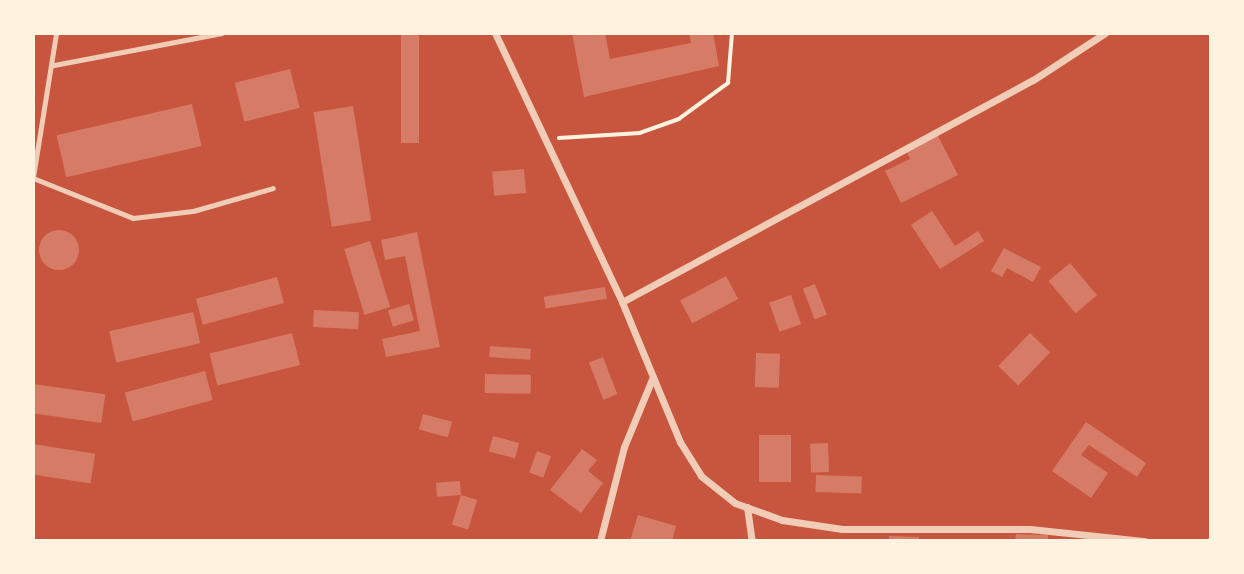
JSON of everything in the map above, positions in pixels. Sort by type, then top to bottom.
[{"type":"street","points":[[495,33],[543,140],[622,302],[652,379],[701,476],[747,507],[842,528],[963,537],[1030,530],[1144,541]]},
{"type":"street","points":[[622,302],[1033,80],[1105,33]]},
{"type":"street","points":[[600,541],[624,447],[652,379]]},
{"type":"street","points":[[747,507],[752,541]]},
{"type":"lane","points":[[56,33],[54,65],[33,178],[134,218],[193,211],[273,188]]},
{"type":"lane","points":[[54,65],[222,33]]},
{"type":"path","points":[[543,140],[640,133],[679,119],[728,83],[732,33]]},
{"type":"building","points":[[401,33],[419,33],[419,143],[401,143]]},
{"type":"building","points":[[572,33],[605,33],[610,59],[691,43],[689,33],[713,33],[719,66],[584,97]]},
{"type":"building","points":[[290,69],[300,108],[244,122],[235,83]]},
{"type":"building","points":[[192,104],[202,146],[66,177],[57,135]]},
{"type":"building","points":[[353,106],[371,221],[332,227],[313,112]]},
{"type":"building","points":[[937,134],[958,175],[901,203],[885,171],[910,159],[906,150]]},
{"type":"building","points":[[524,169],[526,193],[494,196],[492,172]]},
{"type":"building","points":[[932,211],[955,246],[978,231],[984,241],[940,269],[911,225]]},
{"type":"building","points":[[59,230],[73,236],[79,250],[73,264],[59,270],[45,264],[39,250],[45,236]]},
{"type":"building","points":[[417,232],[440,347],[386,357],[382,339],[420,331],[405,256],[385,260],[381,240]]},
{"type":"building","points":[[370,241],[390,307],[364,315],[344,249]]},
{"type":"building","points":[[1004,248],[1041,267],[1033,282],[1007,268],[1002,277],[991,271]]},
{"type":"building","points":[[1070,263],[1097,295],[1076,313],[1049,281]]},
{"type":"building","points":[[726,276],[738,299],[692,323],[680,300]]},
{"type":"building","points":[[277,277],[284,303],[203,325],[196,299]]},
{"type":"building","points":[[815,284],[827,315],[815,319],[803,289]]},
{"type":"building","points":[[605,287],[607,299],[546,309],[544,297]]},
{"type":"building","points":[[791,295],[801,324],[779,332],[769,302]]},
{"type":"building","points":[[409,304],[414,320],[393,327],[388,310]]},
{"type":"building","points":[[314,310],[359,312],[358,329],[313,327]]},
{"type":"building","points":[[193,312],[200,343],[116,363],[109,331]]},
{"type":"building","points":[[292,333],[300,365],[218,386],[210,354]]},
{"type":"building","points":[[1030,333],[1050,352],[1018,386],[998,366]]},
{"type":"building","points":[[490,346],[531,349],[530,360],[489,357]]},
{"type":"building","points":[[756,353],[780,354],[779,388],[755,387]]},
{"type":"building","points":[[603,357],[617,394],[603,400],[589,362]]},
{"type":"building","points":[[205,371],[213,400],[133,421],[125,392]]},
{"type":"building","points":[[485,374],[531,375],[531,394],[485,393]]},
{"type":"building","points":[[33,384],[105,394],[101,423],[33,413]]},
{"type":"building","points":[[423,414],[452,422],[448,437],[419,429]]},
{"type":"building","points":[[1086,422],[1146,463],[1137,477],[1089,445],[1081,455],[1108,473],[1091,498],[1052,471]]},
{"type":"building","points":[[759,435],[791,435],[791,482],[759,482]]},
{"type":"building","points":[[493,436],[519,443],[515,458],[489,451]]},
{"type":"building","points":[[828,443],[829,472],[811,473],[810,444]]},
{"type":"building","points":[[33,444],[95,454],[91,483],[33,474]]},
{"type":"building","points":[[582,449],[597,460],[588,471],[603,483],[581,513],[550,490]]},
{"type":"building","points":[[537,451],[551,456],[543,478],[529,473]]},
{"type":"building","points":[[816,475],[862,477],[861,494],[815,492]]},
{"type":"building","points":[[460,481],[461,495],[437,497],[436,483]]},
{"type":"building","points":[[461,495],[477,500],[468,530],[452,525]]},
{"type":"building","points":[[638,515],[676,526],[672,541],[630,541]]},
{"type":"building","points":[[1016,534],[1048,535],[1048,541],[1015,541]]},
{"type":"building","points":[[889,536],[919,537],[919,541],[889,541]]}]
